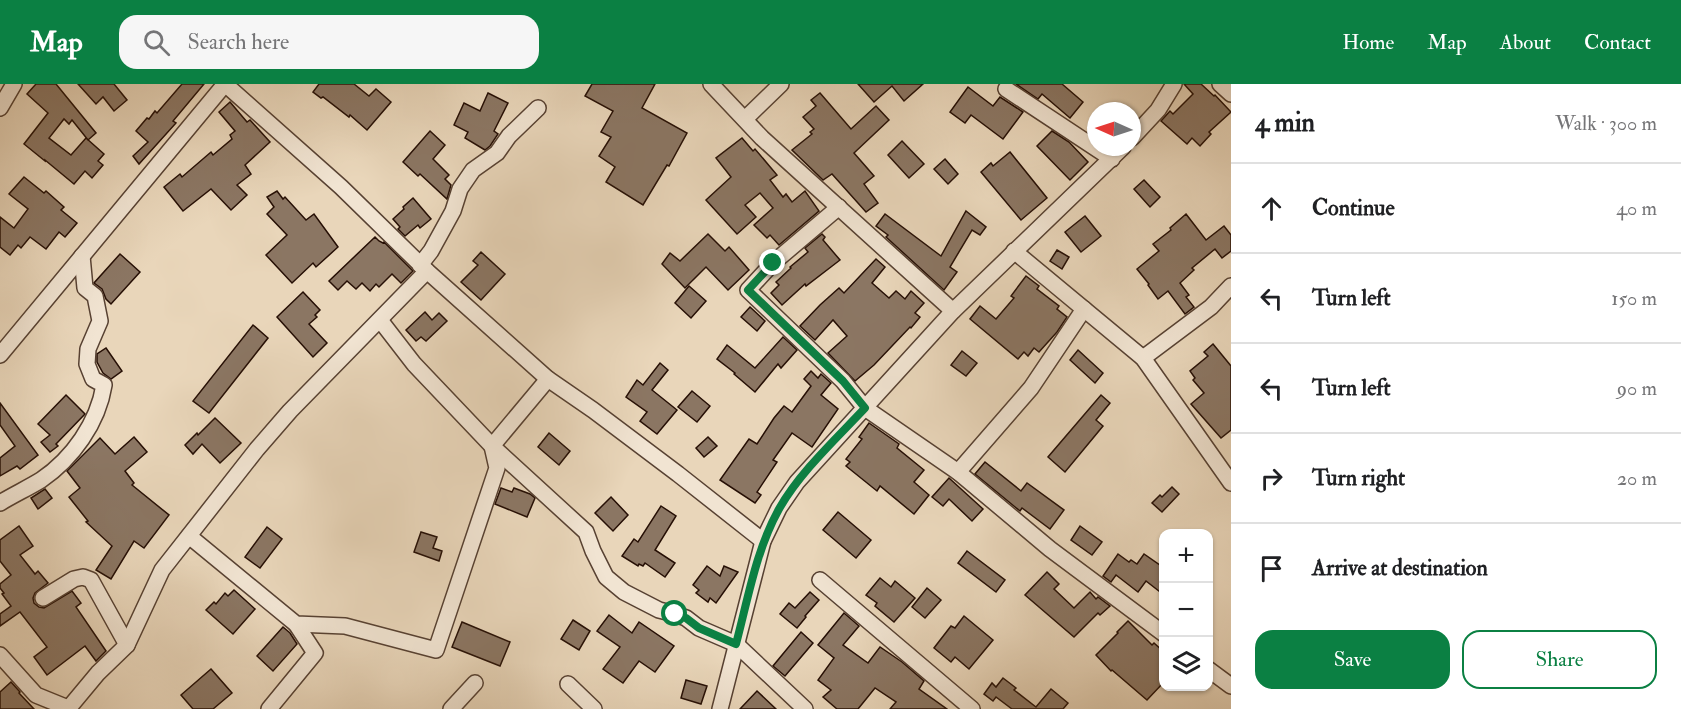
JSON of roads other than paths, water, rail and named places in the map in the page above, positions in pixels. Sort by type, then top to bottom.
[{"type":"street","points":[[0,108],[14,84]]},
{"type":"street","points":[[0,355],[225,84],[340,187],[423,268],[548,380],[593,410],[763,541]]},
{"type":"street","points":[[711,84],[762,138],[953,311]]},
{"type":"street","points":[[745,119],[781,84]]},
{"type":"street","points":[[1141,128],[1158,110],[1174,84]]},
{"type":"street","points":[[1220,84],[1231,94]]},
{"type":"street","points":[[1006,89],[1112,159]]},
{"type":"street","points":[[0,655],[36,695],[68,709],[98,673],[127,645],[162,570],[256,449],[290,411],[380,320],[423,268],[453,211],[460,189],[473,170],[496,153],[509,136],[538,108]]},
{"type":"street","points":[[720,709],[763,541],[779,508],[797,482],[953,311],[1115,156]]},
{"type":"street","points":[[839,207],[773,263],[748,290],[843,381],[865,408],[958,472],[1050,549],[1159,630]]},
{"type":"street","points":[[1014,251],[1143,358],[1231,483]]},
{"type":"street","points":[[0,503],[42,479],[74,451],[90,427],[102,398],[104,386],[93,379],[87,364],[88,349],[100,321],[95,296],[85,288],[82,256]]},
{"type":"street","points":[[1143,358],[1211,307],[1231,286]]},
{"type":"street","points":[[958,472],[1031,388],[1084,309]]},
{"type":"street","points":[[380,320],[414,364],[492,446],[586,532],[606,577],[624,592],[659,610],[686,618],[699,628],[736,644],[805,709]]},
{"type":"street","points":[[492,446],[548,380]]},
{"type":"street","points":[[296,624],[345,626],[436,650],[497,468],[492,446]]},
{"type":"street","points":[[189,536],[296,624],[315,653],[269,709]]},
{"type":"street","points":[[43,598],[74,579],[83,577],[92,580],[127,645]]},
{"type":"street","points":[[820,580],[972,709]]},
{"type":"street","points":[[1213,672],[1231,686]]},
{"type":"street","points":[[451,709],[476,683]]},
{"type":"street","points":[[568,684],[594,709]]}]
